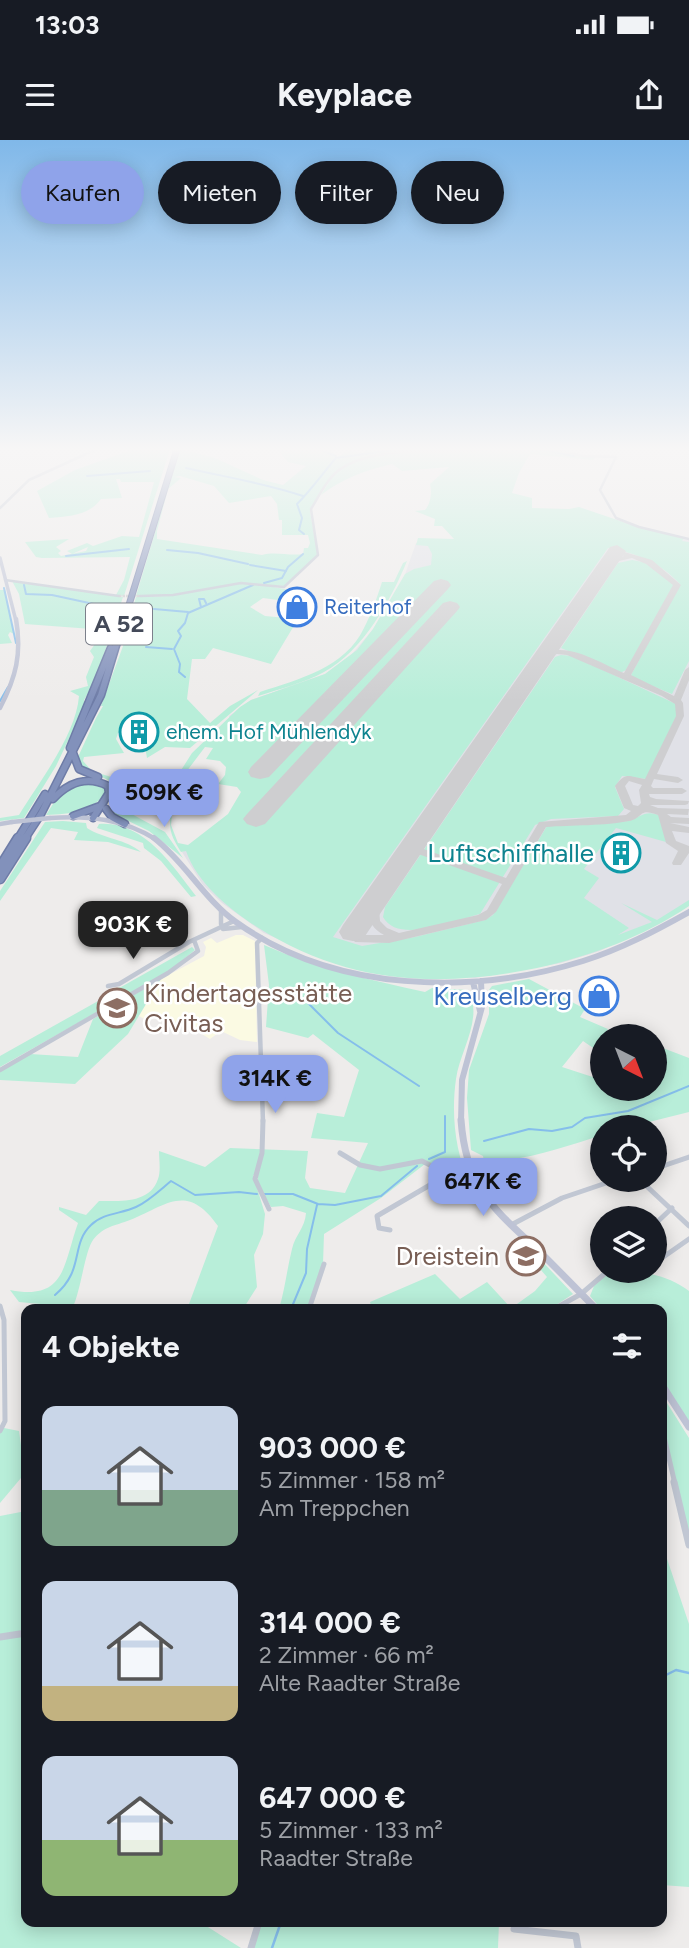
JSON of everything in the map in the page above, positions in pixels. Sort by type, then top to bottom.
[{"type":"highway","name":"A 52","points":[[1,864],[68,752],[115,639],[148,533]]},
{"type":"highway","name":"A 52","points":[[0,879],[41,814],[93,715],[113,662],[150,533]]},
{"type":"highway","points":[[74,753],[79,769],[113,786],[114,793],[97,818]]},
{"type":"highway","points":[[41,814],[58,793],[81,781],[95,780],[108,786],[110,793],[104,807]]},
{"type":"highway","points":[[73,816],[104,807]]},
{"type":"highway","points":[[104,807],[112,817],[125,824]]},
{"type":"main road","points":[[0,558],[19,636],[20,656],[15,678],[0,708]]},
{"type":"main road","points":[[0,824],[73,816],[125,824],[150,835],[168,850],[205,896],[221,911],[262,938],[308,958],[360,974],[418,983],[472,982],[548,970],[597,957],[635,942],[689,912]]},
{"type":"main road","points":[[481,981],[483,1011],[466,1056],[460,1098],[466,1163],[480,1191],[510,1225],[591,1304]]},
{"type":"main road","points":[[472,982],[481,1017]]},
{"type":"main road","points":[[667,1393],[689,1427]]},
{"type":"street","points":[[139,596],[173,595],[241,583],[284,587],[318,555],[315,533]]},
{"type":"street","points":[[666,533],[689,539]]},
{"type":"street","points":[[0,585],[6,582],[120,596]]},
{"type":"street","points":[[221,911],[221,924]]},
{"type":"street","points":[[215,930],[221,924],[234,920]]},
{"type":"street","points":[[108,986],[119,984],[234,920]]},
{"type":"street","points":[[215,930],[244,927]]},
{"type":"street","points":[[262,938],[257,943],[262,1153],[255,1179],[269,1209]]},
{"type":"street","points":[[0,1070],[167,973],[198,951],[194,940]]},
{"type":"street","points":[[340,1153],[359,1166],[370,1168],[401,1168],[422,1161],[480,1191]]},
{"type":"street","points":[[667,1165],[689,1157]]},
{"type":"street","points":[[390,1230],[379,1228],[377,1216],[393,1203],[423,1192],[447,1175]]},
{"type":"street","points":[[510,1225],[552,1201],[590,1187]]},
{"type":"street","points":[[654,1192],[689,1226]]},
{"type":"street","points":[[667,1213],[672,1208]]},
{"type":"street","points":[[667,1254],[689,1239]]},
{"type":"street","points":[[311,1304],[324,1264]]},
{"type":"street","points":[[563,1304],[582,1294],[594,1283]]},
{"type":"street","points":[[0,1306],[4,1321],[5,1421],[0,1431]]},
{"type":"street","points":[[667,1446],[682,1525],[689,1545]]},
{"type":"street","points":[[0,1637],[21,1634]]},
{"type":"street","points":[[251,1948],[257,1927]]},
{"type":"street","points":[[514,1929],[576,1936],[578,1948]]},
{"type":"shaded area","points":[[485,533],[665,533],[689,540],[689,906],[600,951],[561,963],[475,978],[330,961],[264,933],[222,903],[203,885],[182,852],[191,848],[232,814],[244,792],[229,773],[229,716],[251,700],[325,674],[352,654],[373,629],[402,583],[416,543],[480,541]]},
{"type":"shaded area","points":[[243,935],[255,941],[257,1042],[240,1040],[221,1031],[210,1039],[179,1020],[171,1025],[154,1015],[146,1020],[139,1016],[161,979],[204,956],[206,947],[203,942],[211,938],[217,943]]},
{"type":"green space","points":[[140,533],[144,533],[124,596],[116,595],[124,580],[130,557],[42,558],[36,557],[25,542],[69,539],[56,547],[61,551],[58,553],[61,556],[72,554],[67,551],[87,543],[93,546],[122,536],[139,537]]},
{"type":"green space","points":[[155,533],[157,539],[262,555],[303,554],[304,548],[308,548],[310,543],[308,535],[282,535],[314,533],[316,557],[284,586],[263,585],[306,593],[293,602],[263,598],[250,607],[265,616],[298,619],[271,664],[213,648],[205,659],[192,659],[187,699],[210,723],[230,706],[258,690],[190,748],[165,747],[147,758],[144,741],[149,741],[143,722],[123,724],[125,731],[118,733],[116,739],[124,753],[84,757],[83,761],[92,771],[127,782],[126,811],[165,832],[183,858],[149,831],[114,814],[112,806],[118,793],[115,787],[107,780],[80,768],[78,757],[103,706],[126,638],[136,597],[169,596],[136,596]]},
{"type":"green space","points":[[449,533],[664,533],[684,538],[682,541],[689,542],[689,661],[672,694],[631,675],[680,584],[665,570],[647,560],[608,548],[333,937],[362,946],[415,937],[485,920],[493,915],[547,826],[629,821],[651,813],[660,816],[666,842],[616,828],[584,869],[599,878],[584,898],[629,928],[618,935],[652,922],[621,903],[657,920],[689,900],[689,906],[653,927],[577,958],[500,975],[427,979],[358,970],[324,960],[290,946],[236,912],[206,884],[186,851],[181,852],[171,833],[169,803],[173,803],[171,825],[178,843],[188,845],[228,814],[241,792],[237,787],[218,784],[225,775],[226,767],[220,761],[206,759],[213,748],[205,747],[168,796],[190,785],[178,796],[164,801],[192,753],[240,707],[251,700],[325,674],[357,650],[373,629],[405,574],[431,565],[432,554],[428,546],[416,545],[418,538],[454,539]]},
{"type":"green space","points":[[632,560],[648,563],[672,582],[674,587],[626,670],[620,673],[561,648],[618,563]]},
{"type":"green space","points":[[407,561],[393,592],[374,623],[338,663],[292,686],[258,696],[260,692],[320,670],[345,653],[356,642],[364,628],[382,582],[394,582],[403,563]]},
{"type":"green space","points":[[12,581],[123,597],[91,693],[88,693],[84,700],[85,705],[56,766],[24,818],[0,821],[0,818],[19,815],[64,742],[79,696],[70,691],[88,686],[86,677],[94,657],[90,651],[105,630],[25,624],[19,594]]},
{"type":"green space","points":[[0,590],[5,590],[14,634],[10,632],[8,635],[12,643],[0,644]]},
{"type":"green space","points":[[573,656],[676,704],[677,715],[646,779],[622,776],[615,787],[624,809],[618,816],[551,819],[535,825],[480,914],[414,930],[390,925],[383,917],[385,907],[555,657]]},
{"type":"green space","points":[[81,782],[101,784],[107,791],[88,808],[73,813],[46,815],[60,793]]},
{"type":"green space","points":[[45,822],[86,823],[87,828],[94,832],[129,844],[141,852],[108,842],[74,840],[78,832],[51,828],[0,901],[0,891]]},
{"type":"green space","points":[[99,824],[130,829],[143,837],[166,858],[196,896],[191,897],[161,861],[144,848],[143,843],[97,828]]},
{"type":"green space","points":[[264,945],[324,967],[425,992],[432,988],[468,990],[472,1001],[472,1023],[458,1068],[454,1106],[458,1146],[470,1185],[425,1164],[381,1198],[324,1234],[323,1264],[310,1304],[280,1304],[292,1249],[306,1213],[283,1206],[271,1207],[258,1184],[258,1176],[253,1175],[265,1214],[263,1234],[254,1255],[257,1287],[246,1304],[189,1304],[218,1226],[207,1212],[186,1201],[166,1204],[97,1235],[88,1253],[74,1304],[19,1302],[10,1290],[42,1290],[52,1285],[65,1266],[78,1223],[59,1210],[59,1207],[86,1215],[99,1201],[141,1197],[154,1187],[159,1176],[159,1151],[205,1167],[230,1148],[308,1151],[305,1178],[310,1188],[345,1193],[368,1143],[311,1138],[317,1113],[344,1117],[359,1070],[313,1034],[308,1038],[266,1027],[269,985]]},
{"type":"green space","points":[[192,947],[195,950],[168,972],[0,1067],[0,1056],[107,996],[113,989]]},
{"type":"green space","points":[[161,979],[128,1034],[75,1084],[0,1080],[0,1071],[30,1054],[78,1057],[93,1019]]},
{"type":"green space","points":[[529,979],[585,1009],[580,1017],[596,1024],[590,1024],[590,1046],[583,1041],[562,1067],[590,1076],[590,1101],[667,1101],[667,1050],[689,1058],[689,1112],[667,1118],[667,1115],[590,1115],[590,1139],[544,1153],[484,1161],[483,1156],[471,1150],[467,1098],[469,1070],[489,1014],[489,990],[492,986]]},
{"type":"green space","points":[[539,1258],[573,1294],[558,1304],[517,1304],[535,1291],[547,1277],[534,1262]]},
{"type":"green space","points":[[435,1274],[460,1299],[487,1282],[507,1304],[371,1304]]},
{"type":"green space","points":[[667,1279],[689,1291],[689,1424],[667,1391],[667,1304],[597,1304],[590,1296],[597,1283],[667,1283]]},
{"type":"green space","points":[[667,1403],[689,1438],[689,1539],[667,1448]]},
{"type":"green space","points":[[4,1428],[19,1431],[21,1478],[0,1503],[0,1431]]},
{"type":"green space","points":[[21,1512],[21,1927],[208,1927],[241,1948],[0,1948],[0,1516]]},
{"type":"green space","points":[[667,1559],[689,1624],[689,1887],[667,1885]]},
{"type":"green space","points":[[257,1927],[499,1927],[498,1948],[251,1948]]},
{"type":"waterway","points":[[66,556],[129,549]]},
{"type":"waterway","points":[[167,550],[198,553],[248,564]]},
{"type":"waterway","points":[[286,571],[303,554]]},
{"type":"waterway","points":[[250,565],[286,571]]},
{"type":"waterway","points":[[264,583],[282,578],[286,571]]},
{"type":"waterway","points":[[24,585],[26,594],[52,595],[103,606]]},
{"type":"waterway","points":[[185,677],[179,672],[180,664],[174,649],[181,636],[178,631],[185,623],[188,613],[253,585]]},
{"type":"waterway","points":[[4,588],[16,643]]},
{"type":"waterway","points":[[201,607],[199,599],[204,599],[206,603]]},
{"type":"waterway","points":[[154,609],[188,612]]},
{"type":"waterway","points":[[146,647],[172,649]]},
{"type":"waterway","points":[[0,701],[8,687]]},
{"type":"waterway","points":[[308,1003],[338,1033],[419,1086]]},
{"type":"waterway","points":[[484,1141],[529,1129],[552,1131],[572,1127],[585,1118],[628,1111],[689,1086]]},
{"type":"waterway","points":[[429,1159],[445,1152],[445,1116]]},
{"type":"waterway","points":[[264,1194],[293,1194],[318,1204],[335,1205],[381,1196],[417,1166]]},
{"type":"waterway","points":[[55,1295],[70,1276],[81,1241],[91,1225],[101,1218],[141,1205],[171,1181],[195,1195],[239,1192],[257,1194]]},
{"type":"waterway","points":[[293,1304],[306,1273],[307,1249],[317,1205]]},
{"type":"waterway","points":[[667,1674],[676,1670],[689,1673]]},
{"type":"waterway","points":[[272,1948],[279,1927]]},
{"type":"taxiway","points":[[617,551],[649,562],[677,585],[627,675],[630,679]]},
{"type":"taxiway","points":[[609,562],[629,557]]},
{"type":"taxiway","points":[[544,656],[556,651],[569,653],[665,694],[679,703],[680,716],[648,781]]},
{"type":"taxiway","points":[[676,701],[689,670]]},
{"type":"taxiway","points":[[651,776],[678,780]]},
{"type":"taxiway","points":[[640,809],[629,808],[620,786],[627,778],[648,781]]},
{"type":"taxiway","points":[[645,798],[644,790],[648,781]]},
{"type":"taxiway","points":[[646,787],[650,791],[682,791]]},
{"type":"taxiway","points":[[641,808],[646,804],[645,798]]},
{"type":"taxiway","points":[[645,798],[654,802],[685,802]]},
{"type":"taxiway","points":[[641,808],[662,813],[671,843],[689,850]]},
{"type":"taxiway","points":[[353,932],[359,939],[389,939],[482,918],[491,912],[543,824],[629,818],[640,809]]},
{"type":"taxiway","points":[[657,811],[688,812]]},
{"type":"taxiway","points":[[664,818],[689,821]]},
{"type":"taxiway","points":[[667,827],[689,830]]},
{"type":"taxiway","points":[[677,863],[684,850],[680,847]]},
{"type":"taxiway","points":[[411,848],[507,882]]},
{"type":"taxiway","points":[[379,895],[375,902],[375,921],[383,930],[397,936]]},
{"type":"runway","points":[[353,932],[617,551]]},
{"type":"runway","points":[[260,772],[441,585]]},
{"type":"runway","points":[[256,819],[450,607]]},
{"type":"tunnel","points":[[119,596],[140,596]]},
{"type":"place","name":"Reiterhof","points":[[297,607]]},
{"type":"place","name":"ehem. Hof Mühlendyk","points":[[139,732]]},
{"type":"place","name":"Luftschiffhalle","points":[[621,853]]},
{"type":"place","name":"Kreuselberg","points":[[599,996]]},
{"type":"place","name":"Kindertagesstätte Civitas","points":[[117,1008]]},
{"type":"place","name":"Dreistein","points":[[526,1256]]}]
